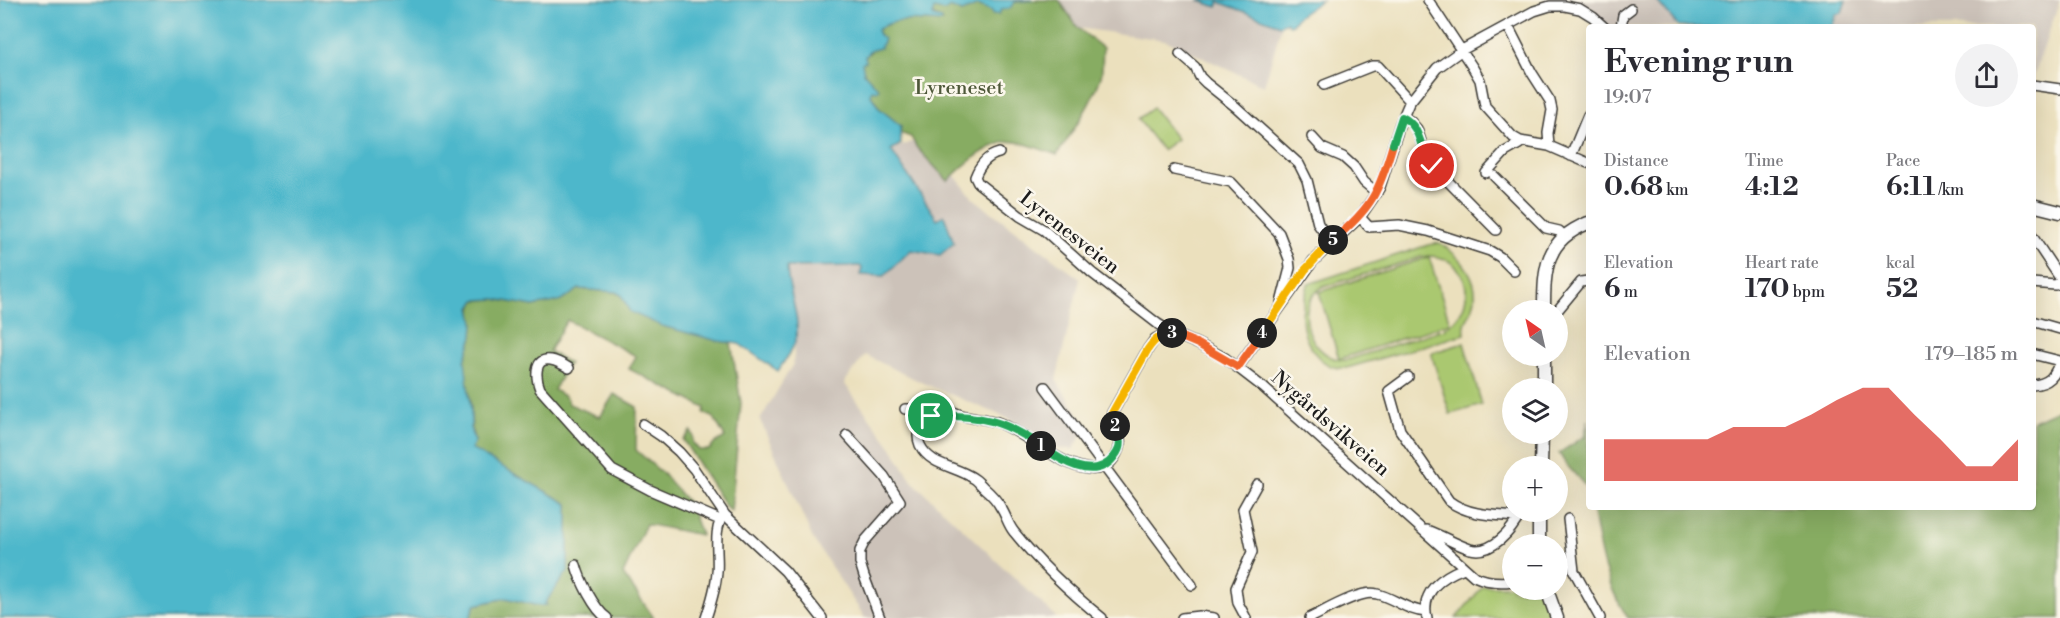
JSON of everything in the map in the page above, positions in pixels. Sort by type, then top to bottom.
[{"type":"main road","points":[[2036,206],[2060,212]]},
{"type":"main road","points":[[1544,300],[1546,266],[1553,251],[1564,237],[1586,224]]},
{"type":"main road","points":[[1551,600],[1557,618]]},
{"type":"street","points":[[1428,0],[1480,80],[1485,106],[1513,137],[1520,141],[1549,146],[1586,163]]},
{"type":"street","points":[[1238,367],[1313,261],[1360,217],[1377,193],[1402,117],[1410,101],[1437,68],[1462,50],[1534,11],[1550,6],[1580,9],[1601,24]]},
{"type":"street","points":[[1622,24],[1623,15],[1631,9]]},
{"type":"street","points":[[1508,26],[1532,73],[1550,101],[1552,110],[1548,133],[1549,146]]},
{"type":"street","points":[[1180,54],[1191,62],[1206,83],[1299,164],[1307,180],[1317,224],[1331,242]]},
{"type":"street","points":[[1324,85],[1372,66],[1378,66],[1410,101]]},
{"type":"street","points":[[2036,86],[2060,89]]},
{"type":"street","points":[[1402,117],[1410,121],[1417,129],[1426,160],[1496,230]]},
{"type":"street","points":[[1571,156],[1586,120]]},
{"type":"street","points":[[1312,137],[1322,148],[1349,162],[1364,182],[1377,193]]},
{"type":"street","points":[[1520,141],[1519,144],[1504,152],[1490,174],[1546,228],[1559,231],[1564,237]]},
{"type":"street","name":"Lyrenesveien","points":[[999,153],[989,158],[978,169],[975,177],[978,183],[1020,216],[1044,230],[1092,273],[1158,324],[1175,334]]},
{"type":"street","points":[[1174,170],[1231,182],[1255,209],[1277,228],[1289,259],[1290,268],[1287,283],[1282,292],[1281,305]]},
{"type":"street","points":[[1360,217],[1369,227],[1406,226],[1463,241],[1490,251],[1514,271]]},
{"type":"street","points":[[2036,242],[2060,278],[2060,283],[2055,285],[2036,283]]},
{"type":"street","points":[[1566,300],[1581,282],[1586,281]]},
{"type":"street","points":[[2036,322],[2060,329]]},
{"type":"street","points":[[1102,618],[1066,588],[1012,530],[1001,507],[988,491],[972,477],[938,462],[924,451],[918,437],[920,428],[925,420],[937,415],[963,416],[997,422],[1010,427],[1073,466],[1094,469],[1102,466],[1114,456],[1120,445],[1112,413],[1152,343],[1164,334],[1175,334]]},
{"type":"street","name":"Nygårdsvikveien","points":[[1175,334],[1198,344],[1238,367],[1424,530],[1464,568],[1484,580],[1502,582]]},
{"type":"street","points":[[2036,355],[2060,361],[2049,381],[2036,384]]},
{"type":"street","points":[[569,368],[549,359],[544,360],[539,364],[537,371],[536,379],[540,389],[612,470],[650,490],[723,517]]},
{"type":"street","points":[[1408,377],[1389,391],[1400,430],[1449,501],[1469,512],[1502,513]]},
{"type":"street","points":[[1045,387],[1192,585]]},
{"type":"street","points":[[905,409],[948,410],[963,416]]},
{"type":"street","points":[[642,424],[662,436],[679,452],[694,469],[723,517],[785,571],[822,618]]},
{"type":"street","points":[[847,435],[884,476],[900,501],[865,541],[860,551],[860,563],[880,618]]},
{"type":"street","points":[[1246,618],[1238,603],[1236,588],[1252,552],[1244,509],[1257,484]]},
{"type":"street","points":[[706,618],[718,570],[716,549],[723,517]]},
{"type":"street","points":[[1568,519],[1574,572],[1599,618]]},
{"type":"street","points":[[1424,530],[1477,550],[1485,549],[1500,541],[1515,522]]},
{"type":"street","points":[[576,565],[598,611],[607,618]]},
{"type":"street","points":[[1310,618],[1324,615],[1350,599],[1375,593],[1426,615],[1427,600],[1434,586],[1445,577],[1464,568]]},
{"type":"street","points":[[1182,618],[1199,615],[1214,618]]},
{"type":"shaded area","points":[[1059,0],[1198,0],[1216,7],[1219,2],[1279,25],[1282,24],[1264,86],[1165,40],[1078,28]]},
{"type":"shaded area","points":[[1557,0],[1656,0],[1676,24],[1596,24],[1559,5]]},
{"type":"shaded area","points":[[1846,0],[2060,0],[2036,69],[2036,24],[1834,24],[1836,15],[1842,13]]},
{"type":"shaded area","points":[[924,138],[973,198],[1080,279],[1056,380],[1086,426],[1074,449],[1058,449],[1005,417],[923,383],[865,355],[844,383],[892,448],[912,481],[1057,618],[865,618],[813,539],[760,420],[793,364],[797,323],[794,303],[768,261],[793,267],[860,266],[862,267],[860,275],[884,276],[911,250],[954,243],[945,215],[937,220],[891,149]]},
{"type":"green space","name":"Lyreneset","points":[[1059,0],[1078,28],[1103,48],[1101,77],[1092,98],[1057,155],[1016,142],[998,144],[979,154],[948,181],[917,148],[911,137],[900,133],[901,126],[879,108],[870,93],[873,84],[864,72],[862,62],[867,54],[883,42],[877,30],[900,21],[942,21],[932,14],[933,9],[950,7],[962,12],[978,5],[1002,9],[1014,2]]},
{"type":"green space","points":[[1153,108],[1177,139],[1162,150],[1138,119]]},
{"type":"green space","points":[[1440,243],[1448,249],[1462,262],[1472,279],[1475,297],[1466,323],[1465,334],[1347,368],[1337,368],[1321,360],[1309,344],[1303,326],[1303,308],[1308,284]],"holes":[[[1421,257],[1443,259],[1454,265],[1461,274],[1466,297],[1455,320],[1444,329],[1347,360],[1334,358],[1323,352],[1315,343],[1309,331],[1308,307],[1313,296],[1323,287]]]},
{"type":"green space","points":[[1429,257],[1450,323],[1339,359],[1319,292]]},
{"type":"green space","points":[[579,289],[616,292],[662,326],[731,343],[741,403],[731,511],[726,507],[683,440],[691,431],[693,443],[699,450],[709,450],[725,437],[714,418],[704,413],[705,408],[629,369],[636,356],[567,320],[549,351],[569,363],[554,390],[567,398],[569,404],[600,417],[614,394],[637,407],[636,450],[663,474],[690,505],[701,535],[646,524],[623,574],[654,618],[470,618],[475,605],[506,598],[539,606],[545,603],[568,571],[568,504],[470,449],[475,441],[465,362],[473,335],[473,304],[476,300],[495,299],[533,306],[561,300]]},
{"type":"green space","points":[[1464,343],[1482,405],[1450,414],[1431,353]]},
{"type":"green space","points":[[2060,409],[2060,618],[1628,618],[1613,591],[1600,551],[1593,510],[2036,510],[2036,420]]},
{"type":"green space","points":[[1586,428],[1586,487],[1568,466],[1568,456],[1561,456],[1559,453],[1584,437]]},
{"type":"green space","points":[[1483,586],[1502,586],[1502,600],[1550,600],[1556,618],[1456,618]]},
{"type":"water","points":[[0,0],[1033,0],[1015,2],[1010,8],[1001,10],[999,14],[993,14],[992,11],[978,5],[962,12],[950,7],[944,11],[934,9],[932,15],[942,19],[942,22],[900,21],[877,30],[884,39],[880,48],[869,51],[865,57],[866,61],[862,63],[864,73],[879,89],[872,90],[870,94],[879,108],[901,126],[901,144],[891,150],[937,219],[944,215],[954,243],[940,255],[911,250],[884,276],[860,275],[862,268],[860,266],[787,267],[797,328],[793,347],[778,371],[739,344],[718,341],[662,326],[630,312],[621,295],[616,292],[579,289],[561,301],[533,306],[495,299],[476,300],[471,308],[474,322],[473,336],[465,360],[471,432],[475,441],[471,449],[568,504],[568,571],[545,603],[547,605],[539,606],[506,598],[475,605],[470,618],[0,618]]},
{"type":"water","points":[[1198,0],[1322,0],[1296,18],[1292,24],[1288,25],[1287,22],[1280,25],[1219,2],[1217,7]]},
{"type":"water","points":[[1656,0],[1846,0],[1842,13],[1836,15],[1833,24],[1676,24]]},
{"type":"route","points":[[931,416],[963,416],[997,422],[1010,427],[1073,466],[1085,469],[1101,468],[1109,463],[1120,445],[1112,413],[1155,339],[1172,333],[1198,344],[1238,367],[1305,270],[1331,242],[1360,217],[1373,198],[1380,187],[1402,117],[1410,121],[1417,129],[1422,151],[1432,166]]}]
